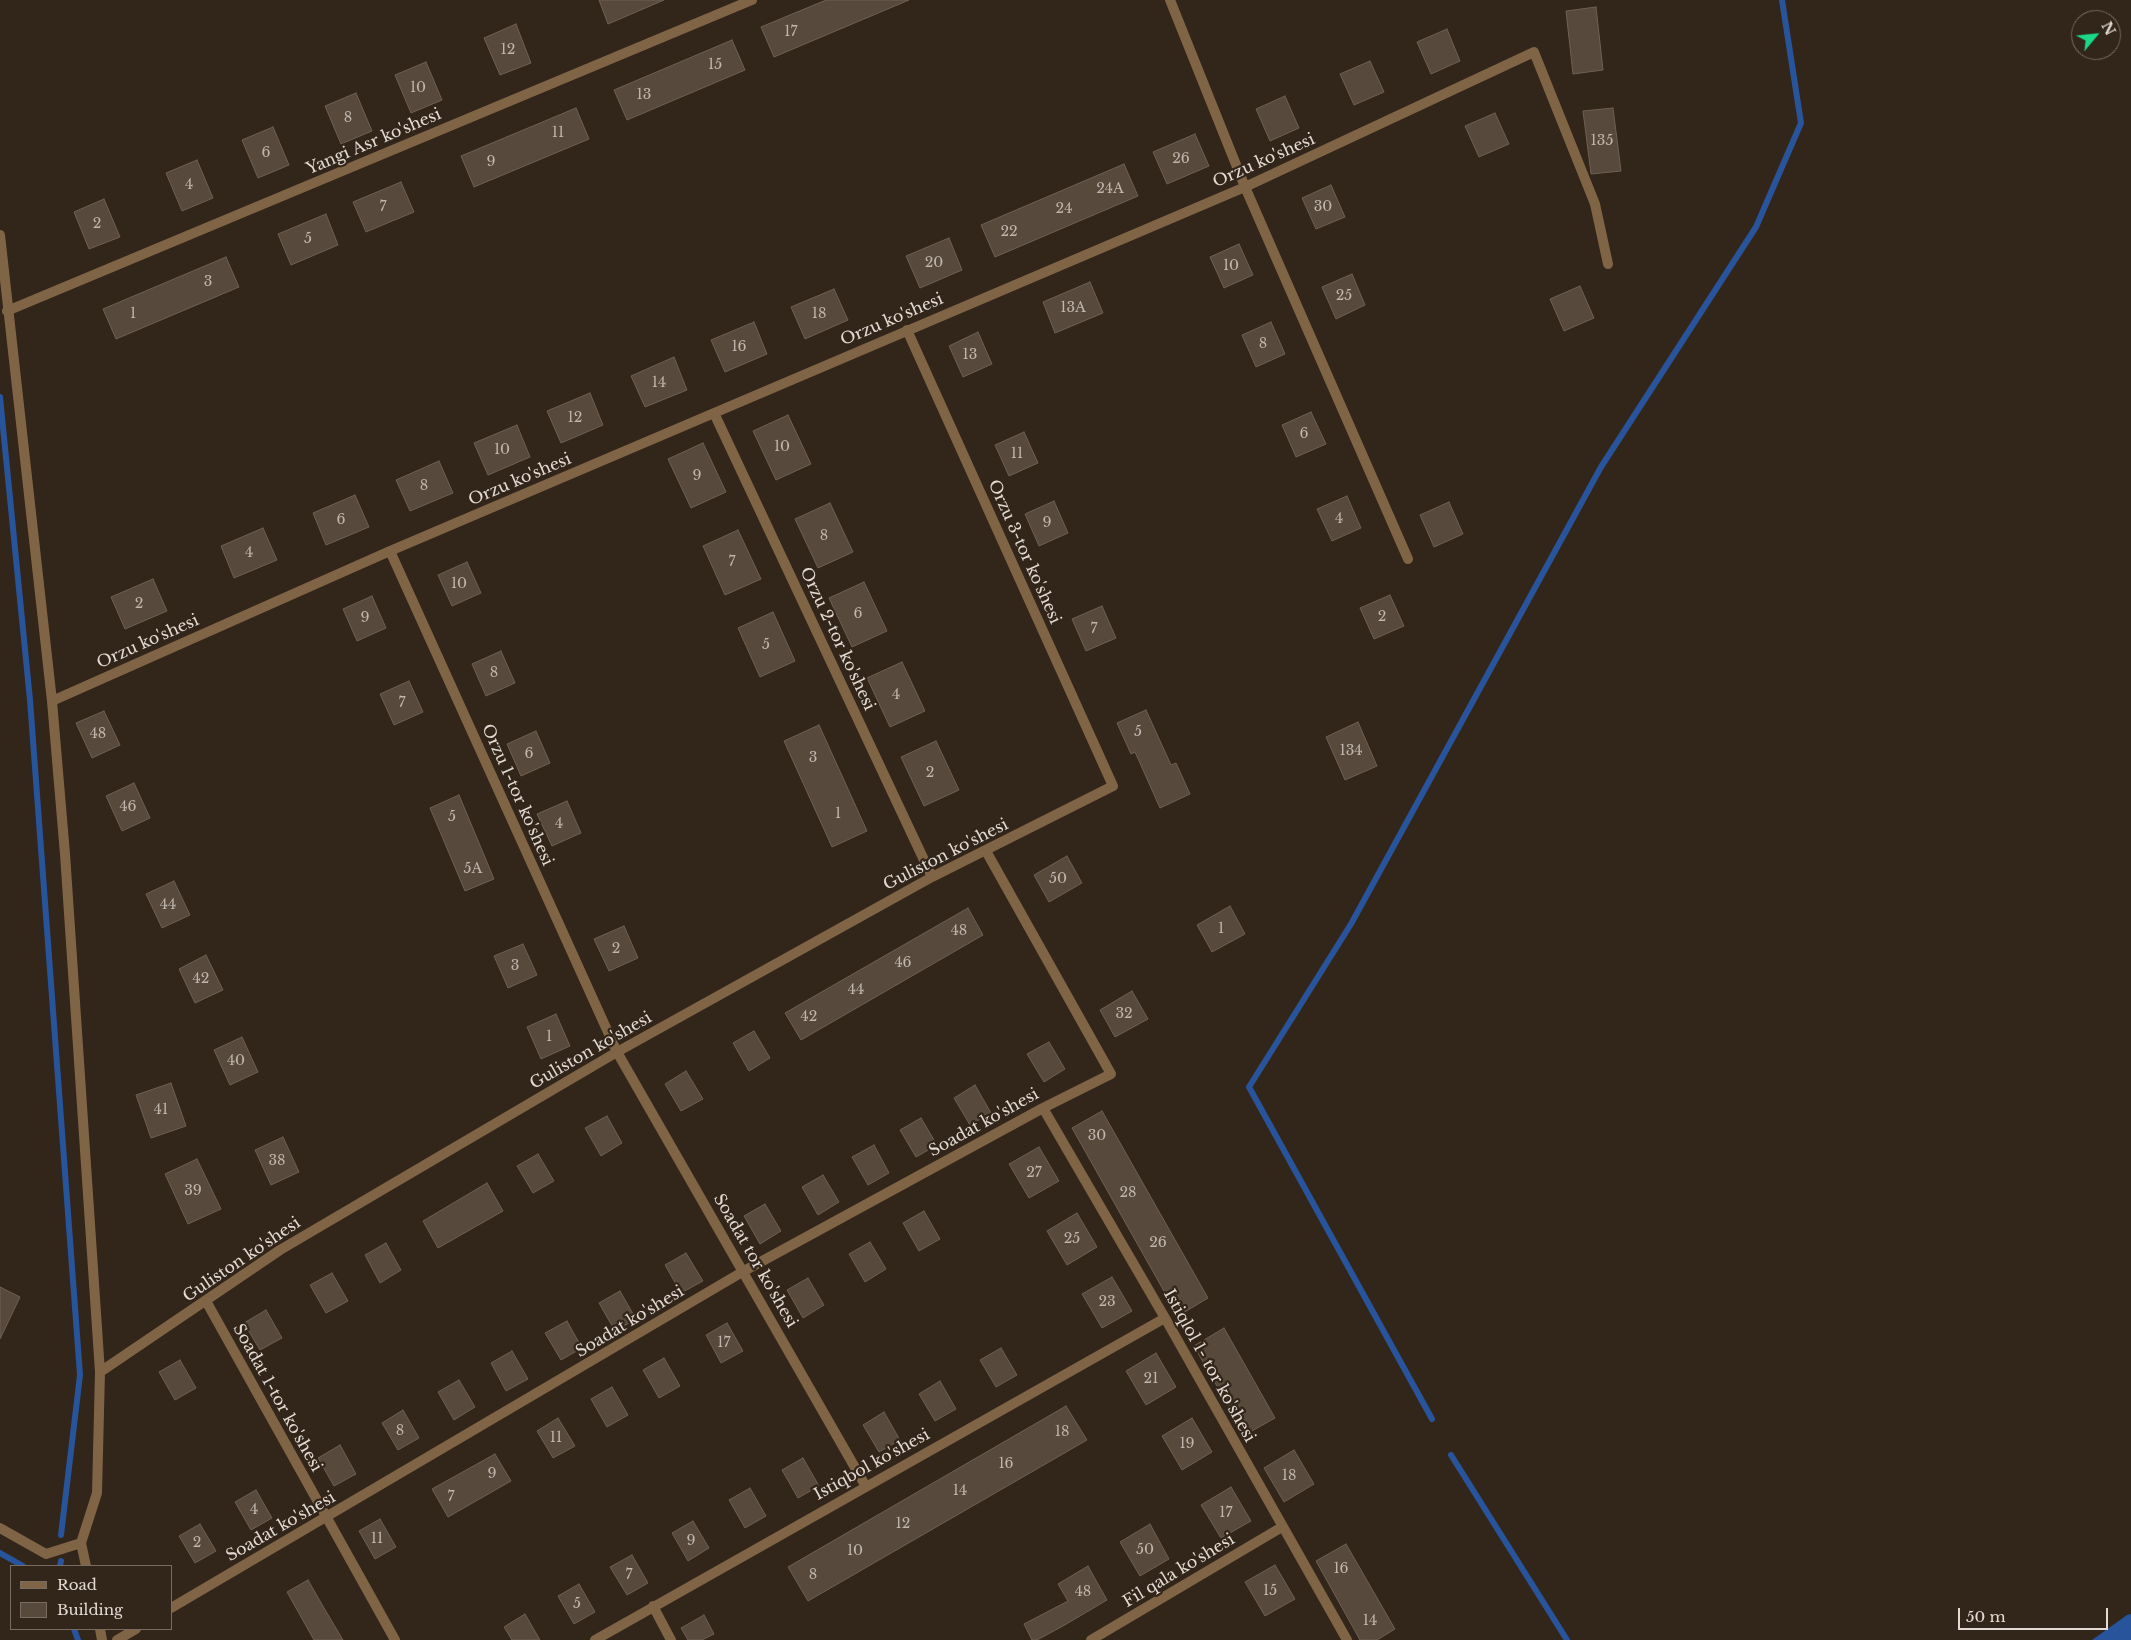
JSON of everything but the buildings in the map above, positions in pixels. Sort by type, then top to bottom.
[{"type":"street","name":"Yangi Asr ko'shesi","points":[[7,311],[752,0]]},
{"type":"street","points":[[1170,0],[1245,187],[1408,559]]},
{"type":"street","name":"Orzu ko'shesi","points":[[52,700],[390,551],[1245,187],[1534,52],[1595,204],[1608,264]]},
{"type":"street","points":[[0,235],[52,700],[65,854],[100,1372],[97,1493],[81,1543],[86,1565]]},
{"type":"street","name":"Orzu 3-tor ko'shesi","points":[[907,330],[1113,786]]},
{"type":"street","name":"Orzu 2-tor ko'shesi","points":[[714,413],[932,877]]},
{"type":"street","name":"Orzu 1-tor ko'shesi","points":[[390,551],[617,1052]]},
{"type":"street","name":"Guliston ko'shesi","points":[[100,1372],[280,1250],[617,1052],[932,877],[1113,786]]},
{"type":"street","name":"Soadat ko'shesi","points":[[172,1607],[744,1271],[1043,1108],[1111,1074],[986,851]]},
{"type":"street","name":"Soadat tor ko'shesi","points":[[617,1052],[865,1485]]},
{"type":"street","name":"Istiqlol 1- tor ko'shesi","points":[[1043,1108],[1165,1318],[1347,1640]]},
{"type":"street","name":"Soadat 1-tor ko'shesi","points":[[206,1301],[395,1640]]},
{"type":"street","name":"Istiqbol ko'shesi","points":[[595,1640],[865,1485],[1165,1318]]},
{"type":"street","name":"Fil qala ko'shesi","points":[[1091,1640],[1282,1527]]},
{"type":"street","points":[[0,1528],[46,1554],[81,1543]]},
{"type":"street","points":[[652,1606],[671,1640]]},
{"type":"street","points":[[117,1640],[134,1630]]},
{"type":"water","points":[[2131,1614],[2131,1640],[2092,1640],[2127,1615]]},
{"type":"waterway","points":[[1432,1419],[1249,1087],[1351,924],[1601,467],[1756,227],[1801,123],[1782,0]]},
{"type":"waterway","points":[[0,397],[30,700],[80,1375],[61,1535]]},
{"type":"waterway","points":[[1451,1455],[1567,1640]]},
{"type":"waterway","points":[[0,1553],[21,1565]]},
{"type":"waterway","points":[[60,1565],[61,1561]]},
{"type":"waterway","points":[[74,1630],[78,1640]]}]
